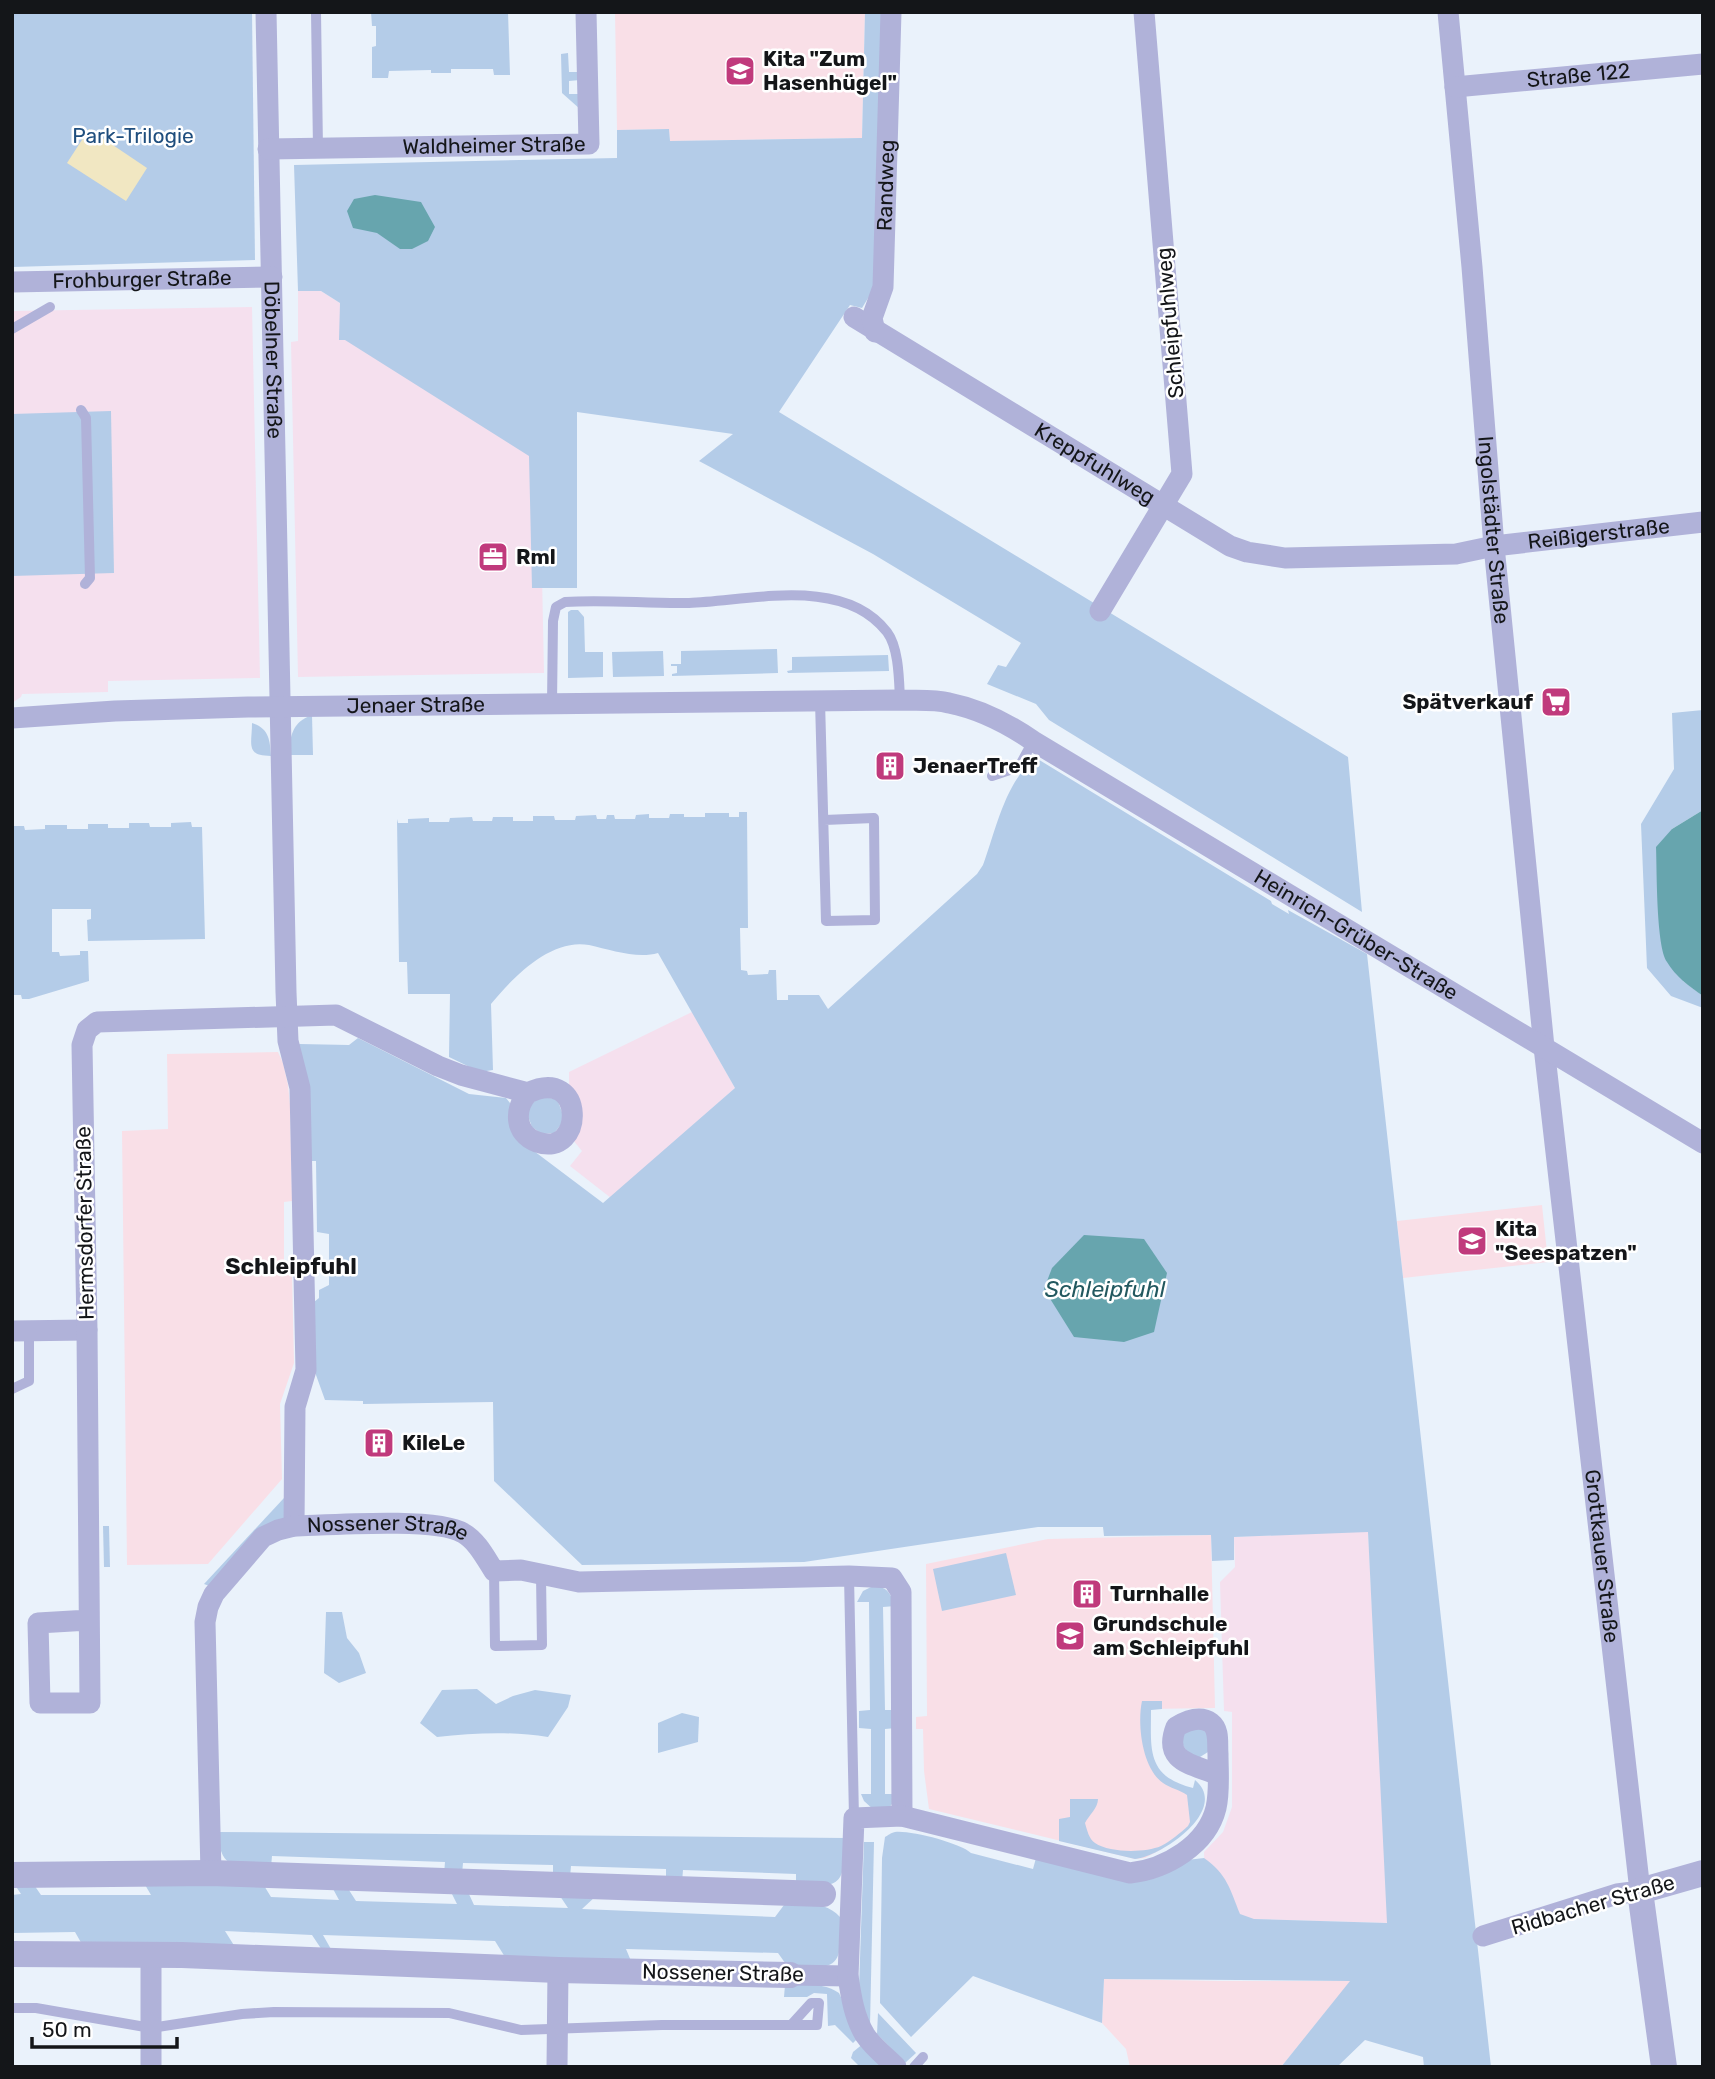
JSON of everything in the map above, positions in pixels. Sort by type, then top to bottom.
[{"type":"street","name":"Döbelner Straße","points":[[266,12],[279,707]]},
{"type":"street","name":"Waldheimer Straße","points":[[268,149],[589,144],[586,12]]},
{"type":"street","name":"Randweg","points":[[875,332],[872,318],[883,287],[891,12]]},
{"type":"street","name":"Schleipfuhlweg","points":[[1100,611],[1182,474],[1144,12]]},
{"type":"street","name":"Ingolstädter Straße","points":[[1448,12],[1494,546],[1544,1047]]},
{"type":"street","name":"Straße 122","points":[[1455,86],[1703,64]]},
{"type":"street","name":"Frohburger Straße","points":[[12,282],[272,277]]},
{"type":"street","points":[[854,317],[875,332]]},
{"type":"street","name":"Kreppfuhlweg","points":[[875,332],[1230,546],[1247,552],[1285,558],[1328,558]]},
{"type":"street","name":"Reißigerstraße","points":[[1328,558],[1457,554],[1494,546],[1703,522]]},
{"type":"street","name":"Jenaer Straße","points":[[12,718],[115,711],[279,707],[900,700],[947,702],[1011,726]]},
{"type":"street","points":[[279,707],[288,1041],[300,1088],[306,1370],[295,1407],[294,1526]]},
{"type":"street","name":"Heinrich-Grüber-Straße","points":[[1011,726],[1703,1143]]},
{"type":"street","name":"Hermsdorfer Straße","points":[[89,1619],[38,1623],[40,1703],[90,1703],[87,1330],[82,1045],[88,1030],[97,1022],[336,1015],[438,1066],[528,1093]]},
{"type":"street","name":"Grottkauer Straße","points":[[1544,1047],[1640,1891],[1664,2067]]},
{"type":"street","points":[[21,1331],[87,1330]]},
{"type":"street","name":"Nossener Straße","points":[[211,1873],[205,1622],[214,1594],[263,1538],[294,1526],[445,1526],[464,1533],[480,1548],[494,1571]]},
{"type":"street","points":[[494,1571],[521,1570],[579,1582],[849,1576],[892,1578],[901,1592],[902,1816]]},
{"type":"street","points":[[896,2067],[865,2035],[854,2009],[848,1976],[854,1818],[902,1816],[1130,1873],[1170,1861],[1186,1852],[1200,1838],[1216,1809],[1218,1775]]},
{"type":"street","points":[[12,1875],[211,1873],[850,1895]]},
{"type":"street","name":"Ridbacher Straße","points":[[1483,1936],[1617,1894],[1640,1891],[1703,1873]]},
{"type":"street","name":"Nossener Straße","points":[[12,1954],[151,1954],[558,1970],[848,1976]]},
{"type":"street","points":[[151,1954],[151,2067]]},
{"type":"street","points":[[556,2067],[558,1970]]},
{"type":"lane","points":[[316,12],[318,149]]},
{"type":"lane","points":[[12,329],[50,306]]},
{"type":"lane","points":[[81,410],[86,418],[90,578],[85,584]]},
{"type":"lane","points":[[552,704],[553,621],[556,607],[565,602],[688,603],[805,595],[836,599],[868,615],[888,633],[896,655],[900,700]]},
{"type":"lane","points":[[820,701],[826,921],[874,919],[874,818],[824,820]]},
{"type":"lane","points":[[992,776],[1019,767],[1033,741]]},
{"type":"lane","points":[[12,1389],[29,1381],[21,1331]]},
{"type":"lane","points":[[494,1571],[495,1646],[542,1645],[541,1575]]},
{"type":"lane","points":[[849,1576],[854,1818]]},
{"type":"lane","points":[[12,2008],[36,2008],[151,2028],[242,2014],[286,2012],[449,2013],[521,2030],[662,2025],[791,2025]]},
{"type":"lane","points":[[914,2067],[923,2057]]},
{"type":"shaded area","name":"Kita \"Zum Hasenhügel\"","points":[[615,12],[865,12],[862,138],[670,141],[669,129],[617,130]]},
{"type":"shaded area","points":[[298,291],[321,291],[539,428],[544,673],[298,677],[291,342],[298,341]]},
{"type":"shaded area","points":[[252,307],[260,678],[108,681],[108,692],[22,694],[12,703],[12,311]]},
{"type":"shaded area","points":[[692,1012],[735,1088],[611,1198],[570,1166],[582,1151],[573,1140],[582,1115],[577,1095],[569,1088],[569,1072]]},
{"type":"shaded area","points":[[278,1052],[288,1085],[290,1105],[292,1201],[284,1202],[284,1271],[292,1273],[294,1363],[280,1404],[282,1479],[208,1564],[127,1565],[122,1131],[168,1129],[167,1054]]},
{"type":"shaded area","name":"Kita \"Seespatzen\"","points":[[1542,1205],[1548,1262],[1403,1278],[1397,1221]]},
{"type":"shaded area","points":[[1368,1531],[1388,1923],[1254,1919],[1206,1922],[1204,1852],[1223,1832],[1232,1807],[1232,1712],[1224,1711],[1220,1582],[1235,1567],[1234,1537]]},
{"type":"shaded area","name":"Grundschule am Schleipfuhl","points":[[1211,1535],[1215,1708],[1147,1709],[1147,1749],[1164,1779],[1193,1794],[1193,1823],[1162,1849],[1145,1858],[1135,1859],[929,1809],[924,1771],[923,1729],[916,1729],[916,1717],[927,1716],[926,1564],[1048,1539]]},
{"type":"shaded area","points":[[1104,1979],[1351,1981],[1281,2067],[1130,2067],[1126,2049],[1102,2023]]},
{"type":"green space","name":"Park-Trilogie","points":[[12,12],[252,12],[255,260],[12,267]]},
{"type":"green space","points":[[371,12],[508,12],[510,75],[494,75],[493,69],[451,69],[451,73],[431,73],[431,70],[389,71],[388,78],[372,78],[372,47],[376,46],[376,26],[372,26]]},
{"type":"green space","points":[[865,12],[886,12],[876,285],[862,308],[850,305],[779,412],[1348,757],[1362,912],[1049,720],[1036,704],[987,684],[998,665],[1006,667],[1021,643],[873,554],[699,461],[733,434],[577,412],[577,588],[532,588],[529,456],[345,340],[339,340],[340,303],[321,291],[298,291],[294,165],[617,158],[617,130],[669,129],[670,141],[862,138]]},
{"type":"green space","points":[[568,53],[569,72],[580,72],[580,80],[569,81],[569,94],[580,94],[580,109],[562,93],[561,54]]},
{"type":"green space","points":[[111,411],[114,573],[12,576],[12,414]]},
{"type":"green space","points":[[578,610],[584,617],[585,652],[603,652],[603,677],[568,678],[568,612]]},
{"type":"green space","points":[[777,649],[778,673],[672,676],[677,673],[677,666],[671,664],[681,664],[681,651]]},
{"type":"green space","points":[[663,651],[664,676],[613,677],[612,652]]},
{"type":"green space","points":[[888,655],[889,671],[787,671],[792,670],[792,657]]},
{"type":"green space","points":[[1703,710],[1703,810],[1672,829],[1683,981],[1703,996],[1703,1008],[1671,996],[1647,968],[1641,824],[1674,769],[1672,713]]},
{"type":"green space","points":[[312,715],[313,755],[289,755],[293,730]]},
{"type":"green space","points":[[252,723],[268,735],[271,756],[254,751],[251,743]]},
{"type":"green space","points":[[1036,758],[1272,904],[1289,914],[1288,910],[1367,954],[1491,2067],[1424,2067],[1423,2057],[1365,2040],[1337,2067],[1281,2067],[1350,1981],[1104,1979],[1102,2023],[973,1976],[911,2037],[880,2003],[882,1858],[885,1837],[895,1832],[934,1838],[957,1845],[971,1853],[1033,1869],[1036,1858],[1117,1877],[1204,1858],[1223,1876],[1240,1914],[1254,1919],[1387,1923],[1368,1532],[1234,1537],[1234,1560],[1212,1561],[1211,1535],[1104,1536],[1103,1527],[1038,1527],[804,1562],[582,1565],[494,1481],[493,1402],[363,1404],[363,1401],[325,1400],[316,1375],[314,1302],[319,1298],[319,1290],[329,1285],[329,1234],[317,1232],[316,1161],[311,1161],[299,1044],[349,1045],[358,1038],[469,1094],[506,1098],[522,1142],[603,1203],[735,1088],[658,953],[633,954],[589,945],[575,944],[547,953],[510,982],[491,1004],[493,1070],[480,1072],[449,1057],[450,994],[408,994],[407,962],[399,962],[397,819],[398,823],[408,823],[408,819],[429,818],[429,822],[449,822],[450,818],[472,817],[473,821],[513,817],[513,821],[533,821],[533,816],[575,820],[576,816],[596,815],[597,819],[606,819],[607,815],[614,815],[615,819],[635,819],[636,815],[649,814],[649,818],[669,818],[670,814],[705,817],[705,813],[729,813],[729,817],[739,817],[739,812],[747,812],[748,928],[740,928],[741,970],[747,971],[748,975],[768,974],[769,970],[776,970],[777,1000],[788,1000],[788,995],[819,995],[828,1009],[977,874],[983,865],[1009,793],[1025,768]]},
{"type":"green space","points":[[191,822],[192,827],[202,827],[205,939],[88,941],[87,920],[91,919],[91,909],[52,909],[52,952],[59,952],[60,956],[80,955],[80,951],[88,951],[89,981],[29,999],[12,995],[12,826],[24,826],[25,830],[45,829],[45,825],[88,829],[88,824],[129,828],[129,823],[171,827],[171,823]]},
{"type":"green space","points":[[540,1097],[557,1099],[565,1120],[554,1133],[542,1134],[532,1127],[528,1116],[530,1105]]},
{"type":"green space","points":[[284,1498],[289,1504],[285,1520],[212,1587],[204,1584]]},
{"type":"green space","points":[[103,1526],[109,1526],[110,1567],[104,1567]]},
{"type":"green space","points":[[1006,1553],[1016,1595],[942,1611],[933,1569]]},
{"type":"green space","points":[[873,1586],[888,1592],[895,1606],[883,1607],[885,1710],[896,1710],[896,1728],[885,1729],[885,1794],[898,1794],[890,1807],[874,1810],[861,1794],[871,1794],[871,1729],[859,1728],[859,1711],[870,1710],[869,1602],[857,1602],[863,1591]]},
{"type":"green space","points":[[326,1612],[342,1612],[347,1638],[359,1653],[366,1673],[339,1683],[324,1673]]},
{"type":"green space","points":[[477,1689],[496,1704],[535,1690],[571,1695],[568,1707],[548,1737],[492,1733],[437,1737],[420,1723],[442,1690]]},
{"type":"green space","points":[[1142,1701],[1162,1701],[1162,1709],[1151,1710],[1154,1759],[1167,1776],[1178,1783],[1193,1788],[1195,1780],[1204,1792],[1204,1804],[1199,1817],[1176,1840],[1147,1856],[1135,1859],[1059,1841],[1059,1819],[1070,1817],[1070,1799],[1098,1799],[1085,1823],[1093,1841],[1109,1849],[1146,1850],[1161,1846],[1188,1826],[1190,1822],[1187,1795],[1163,1783],[1150,1767],[1146,1757],[1140,1721]]},
{"type":"green space","points":[[682,1713],[699,1717],[698,1742],[658,1753],[658,1723]]},
{"type":"green space","points":[[1201,1728],[1208,1734],[1208,1752],[1191,1758],[1179,1739],[1184,1731]]},
{"type":"green space","points":[[218,1832],[846,1838],[844,1865],[838,1880],[824,1885],[796,1886],[796,1874],[683,1870],[682,1882],[666,1882],[666,1869],[571,1866],[570,1877],[553,1877],[553,1865],[463,1863],[462,1874],[444,1874],[445,1862],[272,1856],[271,1867],[240,1866],[227,1861],[222,1854]]},
{"type":"green space","points":[[864,1842],[874,1842],[870,2025],[859,1988]]},
{"type":"green space","points":[[13,1882],[32,1882],[41,1895],[151,1895],[144,1883],[263,1884],[271,1897],[339,1900],[332,1887],[347,1887],[356,1901],[457,1904],[451,1892],[468,1892],[474,1905],[568,1908],[560,1896],[596,1896],[582,1909],[775,1917],[784,1905],[814,1905],[827,1908],[840,1917],[841,1934],[838,1956],[834,1962],[827,1966],[805,1968],[788,1967],[778,1953],[626,1949],[631,1961],[505,1957],[495,1941],[323,1935],[332,1951],[322,1950],[312,1935],[225,1931],[235,1947],[83,1946],[75,1932],[12,1933],[12,1895],[21,1894]]},
{"type":"green space","points":[[785,1985],[820,1986],[839,1993],[859,2037],[853,2043],[835,2025],[828,2026],[827,1994],[784,1997]]},
{"type":"green space","points":[[878,2013],[916,2053],[905,2063],[877,2034]]},
{"type":"green space","points":[[864,2043],[886,2067],[860,2067],[851,2058],[853,2052]]},
{"type":"sand","points":[[89,129],[147,168],[126,201],[67,163]]},
{"type":"water","points":[[375,195],[421,202],[435,227],[428,241],[412,249],[400,249],[377,233],[353,228],[347,211],[354,199]]},
{"type":"water","points":[[1703,810],[1703,996],[1674,972],[1663,953],[1659,925],[1656,847],[1672,829]]},
{"type":"water","name":"Schleipfuhl","points":[[1084,1235],[1144,1239],[1167,1273],[1154,1332],[1124,1342],[1074,1337],[1044,1289],[1052,1268]]},
{"type":"place","name":"Kita \"Zum Hasenhügel\"","points":[[740,71]]},
{"type":"place","name":"Rml","points":[[493,557]]},
{"type":"place","name":"Spätverkauf","points":[[1556,702]]},
{"type":"place","name":"JenaerTreff","points":[[890,766]]},
{"type":"place","name":"Kita \"Seespatzen\"","points":[[1472,1241]]},
{"type":"place","name":"KileLe","points":[[379,1443]]},
{"type":"place","name":"Turnhalle","points":[[1087,1594]]},
{"type":"place","name":"Grundschule am Schleipfuhl","points":[[1070,1636]]},
{"type":"district","name":"Schleipfuhl","points":[[291,1266]]}]
